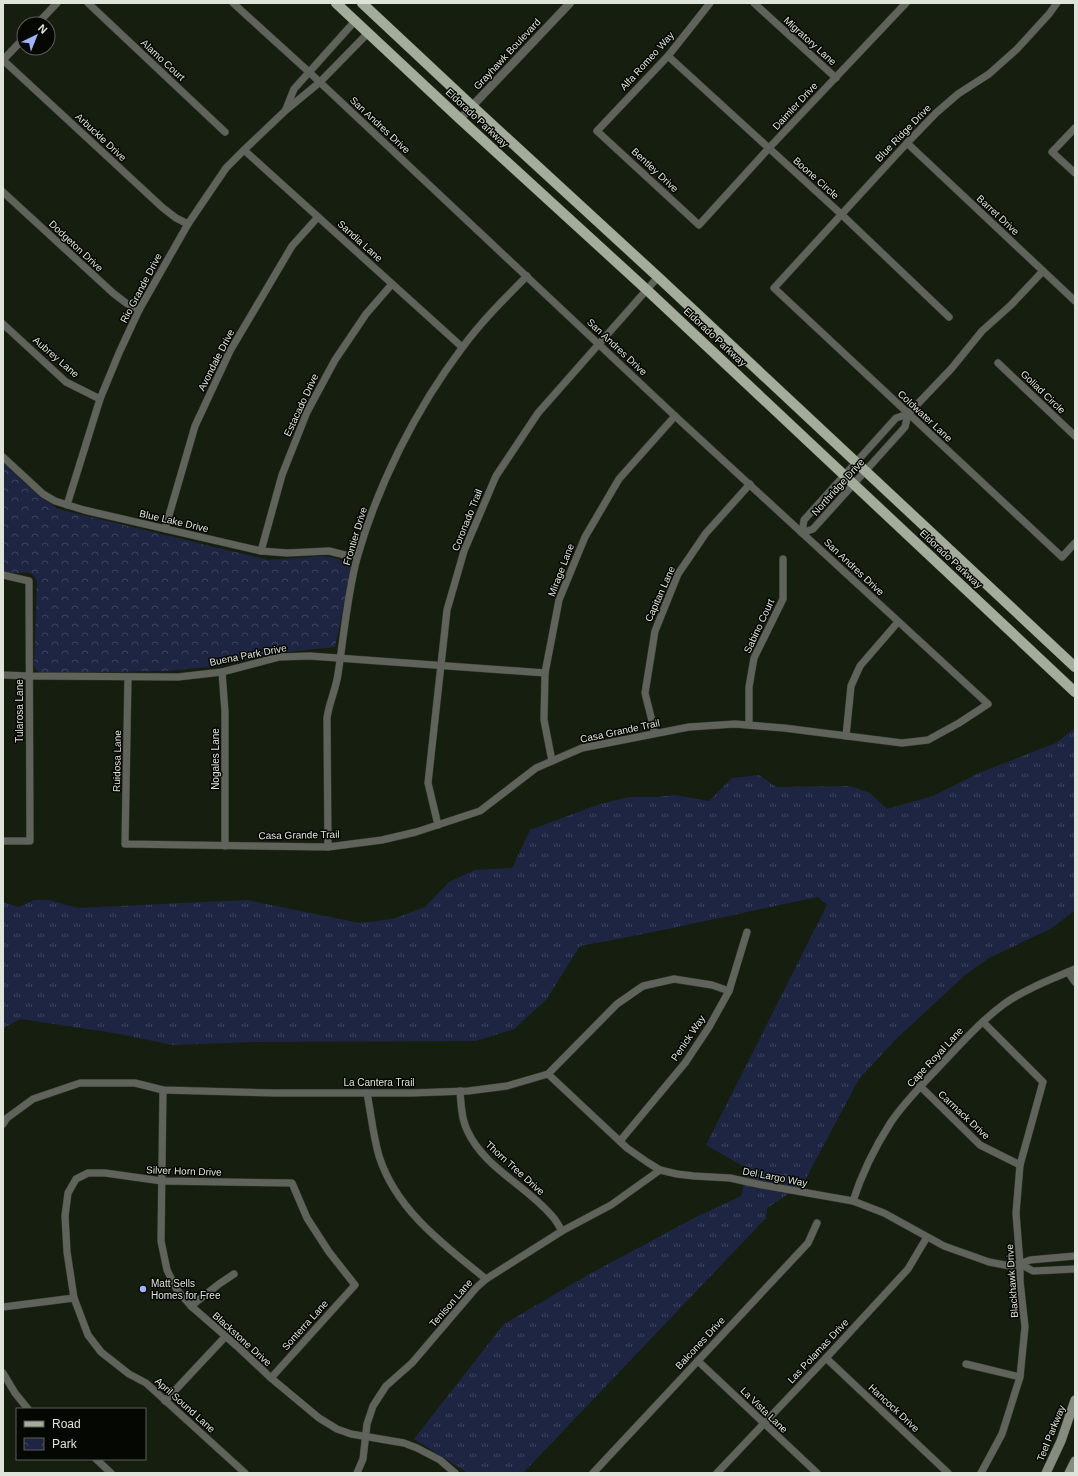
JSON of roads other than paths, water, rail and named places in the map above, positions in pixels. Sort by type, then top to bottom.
[{"type":"main road","name":"Eldorado Parkway","points":[[336,3],[647,290],[1075,692]]},
{"type":"main road","name":"Eldorado Parkway","points":[[362,3],[658,277],[1075,667]]},
{"type":"main road","name":"Teel Parkway","points":[[1046,1473],[1061,1441],[1075,1400]]},
{"type":"main road","points":[[1070,1473],[1075,1461]]},
{"type":"street","points":[[45,16],[57,3]]},
{"type":"street","name":"Alamo Court","points":[[88,3],[225,132]]},
{"type":"street","name":"San Andres Drive","points":[[233,3],[320,82],[675,416],[988,704]]},
{"type":"street","name":"Grayhawk Boulevard","points":[[460,119],[570,3]]},
{"type":"street","name":"Alfa Romeo Way","points":[[597,131],[668,56],[710,3]]},
{"type":"street","name":"Migratory Lane","points":[[754,3],[836,78]]},
{"type":"street","name":"Daimler Drive","points":[[699,224],[906,3]]},
{"type":"street","name":"Blue Ridge Drive","points":[[774,288],[936,113],[958,94],[989,74],[1050,14],[1057,3]]},
{"type":"street","name":"Rio Grande Drive","points":[[285,111],[294,90],[355,21]]},
{"type":"street","name":"Rio Grande Drive","points":[[67,505],[100,398],[119,353],[139,310],[188,224],[226,168],[285,111],[320,82],[368,33]]},
{"type":"street","points":[[3,60],[16,46]]},
{"type":"street","name":"Boone Circle","points":[[668,56],[841,214],[949,317]]},
{"type":"street","name":"Arbuckle Drive","points":[[3,60],[163,208],[176,218],[188,224]]},
{"type":"street","points":[[1075,128],[1052,152],[1075,173]]},
{"type":"street","name":"Bentley Drive","points":[[597,131],[699,224]]},
{"type":"street","name":"Barret Drive","points":[[907,143],[1075,301]]},
{"type":"street","name":"Sandia Lane","points":[[244,150],[462,347]]},
{"type":"street","name":"Dodgeton Drive","points":[[3,192],[113,293],[126,303],[139,310]]},
{"type":"street","name":"Avondale Drive","points":[[165,529],[195,426],[230,351],[292,246],[318,217]]},
{"type":"street","name":"Northridge Drive","points":[[908,414],[905,428],[813,529],[802,533],[804,520],[896,418],[908,414],[951,369],[982,331],[1011,305],[1043,271]]},
{"type":"street","name":"Frontier Drive","points":[[328,847],[327,718],[329,704],[338,676],[347,605],[357,558],[371,516],[394,459],[424,404],[462,347],[495,309],[527,276]]},
{"type":"street","name":"Coronado Trail","points":[[438,825],[428,783],[448,610],[464,552],[496,476],[538,413],[658,277]]},
{"type":"street","name":"Estacado Drive","points":[[261,551],[282,475],[307,412],[335,360],[366,314],[392,284]]},
{"type":"street","name":"Coldwater Lane","points":[[774,288],[1062,558],[1075,543]]},
{"type":"street","name":"Aubrey Lane","points":[[3,324],[66,382],[100,398]]},
{"type":"street","name":"Goliad Circle","points":[[998,363],[1075,436]]},
{"type":"street","name":"Mirage Lane","points":[[552,761],[544,720],[545,673],[559,600],[585,537],[619,479],[675,416]]},
{"type":"street","name":"Blue Lake Drive","points":[[3,457],[43,494],[55,501],[67,505],[261,551],[287,553],[328,551],[357,558]]},
{"type":"street","name":"Capitan Lane","points":[[655,734],[645,693],[655,631],[678,574],[706,533],[750,484]]},
{"type":"street","name":"Sabino Court","points":[[750,725],[749,687],[754,658],[782,599],[783,559]]},
{"type":"street","name":"Tularosa Lane","points":[[3,575],[29,581],[30,841],[3,841]]},
{"type":"street","points":[[846,736],[851,686],[854,679],[860,666],[898,622]]},
{"type":"street","name":"Buena Park Drive","points":[[3,675],[178,677],[222,672],[279,657],[310,656],[545,673]]},
{"type":"street","name":"Nogales Lane","points":[[222,672],[225,712],[225,846]]},
{"type":"street","name":"Ruidosa Lane","points":[[125,844],[128,677]]},
{"type":"street","name":"Casa Grande Trail","points":[[125,844],[328,847],[382,840],[416,832],[480,811],[536,768],[582,748],[689,726],[735,724],[784,728],[902,743],[928,740],[959,723],[988,704]]},
{"type":"street","name":"Penick Way","points":[[620,1141],[685,1063],[709,1027],[729,991],[747,932]]},
{"type":"street","name":"Cape Royal Lane","points":[[853,1201],[863,1174],[884,1134],[920,1086],[983,1022],[1005,1003],[1023,992],[1075,969]]},
{"type":"street","points":[[1068,972],[1075,982]]},
{"type":"street","name":"La Cantera Trail","points":[[3,1124],[7,1118],[33,1099],[80,1083],[136,1083],[163,1090],[274,1093],[367,1093],[460,1090],[507,1086],[548,1074],[617,1004],[644,986],[674,979],[712,985],[729,991]]},
{"type":"street","name":"Blackhawk Drive","points":[[981,1473],[1002,1434],[1020,1377],[1025,1327],[1020,1281],[1016,1213],[1020,1165],[1044,1082],[983,1022]]},
{"type":"street","name":"Del Largo Way","points":[[548,1074],[620,1141],[660,1170],[688,1176],[730,1178],[853,1201],[884,1213],[927,1237],[963,1254],[989,1262],[1010,1266],[1030,1260],[1075,1256]]},
{"type":"street","name":"Carmack Drive","points":[[920,1086],[980,1145],[1020,1165]]},
{"type":"street","name":"Blackstone Drive","points":[[163,1090],[161,1241],[167,1270],[177,1290],[190,1306],[271,1378],[319,1418],[337,1429],[351,1434],[404,1443],[417,1448],[440,1460],[455,1473]]},
{"type":"street","name":"Thorn Tree Drive","points":[[460,1090],[461,1108],[466,1129],[477,1149],[553,1216],[562,1231]]},
{"type":"street","points":[[367,1093],[374,1138],[380,1158],[392,1184],[404,1204],[436,1238],[486,1279]]},
{"type":"street","name":"Tenison Lane","points":[[358,1473],[363,1459],[367,1424],[373,1406],[386,1386],[412,1363],[467,1298],[486,1279],[562,1231],[611,1205],[660,1170]]},
{"type":"street","name":"Silver Horn Drive","points":[[76,1179],[88,1173],[105,1173],[162,1181],[292,1183],[307,1218],[329,1252],[354,1286]]},
{"type":"street","name":"April Sound Lane","points":[[76,1179],[68,1193],[65,1216],[67,1252],[74,1298],[88,1335],[101,1352],[129,1374],[146,1383],[245,1473]]},
{"type":"street","name":"Balcones Drive","points":[[593,1473],[808,1243],[817,1224]]},
{"type":"street","name":"Las Polamas Drive","points":[[717,1473],[908,1269],[927,1237]]},
{"type":"street","name":"Del Largo Way","points":[[1020,1264],[1033,1271],[1075,1269]]},
{"type":"street","points":[[190,1306],[234,1274]]},
{"type":"street","name":"Sonterra Lane","points":[[271,1378],[354,1286]]},
{"type":"street","points":[[3,1307],[74,1298]]},
{"type":"street","points":[[165,1401],[225,1337]]},
{"type":"street","name":"Hancock Drive","points":[[826,1358],[948,1473]]},
{"type":"street","name":"La Vista Lane","points":[[698,1361],[817,1473]]},
{"type":"street","points":[[966,1364],[1020,1377]]},
{"type":"street","points":[[3,1373],[15,1393],[27,1408]]},
{"type":"street","points":[[97,1460],[111,1473]]},
{"type":"place","name":"Matt Sells Homes for Free","points":[[143,1289]]}]
